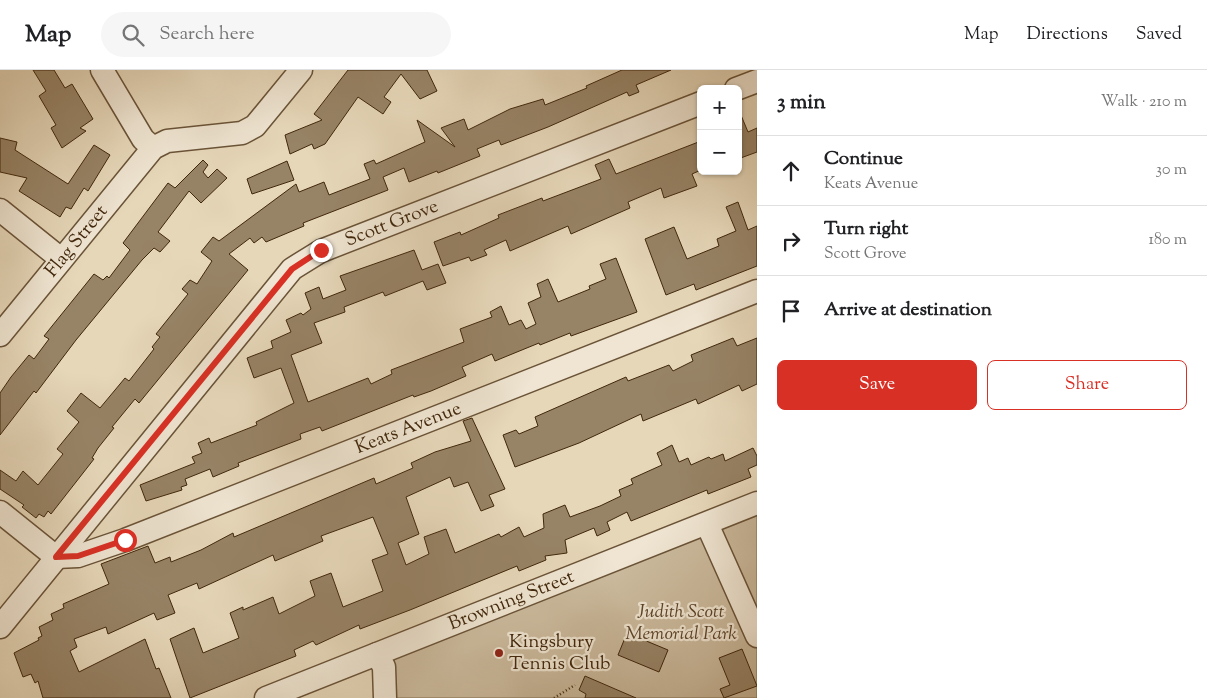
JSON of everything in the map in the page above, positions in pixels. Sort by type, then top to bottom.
[{"type":"street","points":[[102,70],[143,138],[153,148],[168,141],[242,133],[255,126],[301,70]]},
{"type":"street","points":[[742,87],[757,81]]},
{"type":"street","name":"Scott Grove","points":[[0,626],[292,269],[303,260],[321,250],[697,105]]},
{"type":"street","name":"Flag Street","points":[[0,334],[153,148]]},
{"type":"street","points":[[0,210],[60,259]]},
{"type":"street","name":"Keats Avenue","points":[[56,557],[78,556],[125,540],[757,291]]},
{"type":"street","name":"Browning Street","points":[[266,698],[757,503]]},
{"type":"street","points":[[0,512],[56,557]]},
{"type":"street","points":[[706,524],[757,636]]},
{"type":"street","points":[[377,654],[384,667],[385,698]]},
{"type":"path","points":[[554,698],[575,685]]},
{"type":"green space","name":"Judith Scott Memorial Park","points":[[757,511],[757,698],[393,698],[392,666],[397,655]]},
{"type":"building","points":[[33,70],[54,70],[65,88],[72,84],[93,119],[80,128],[86,131],[62,148],[51,128],[56,125],[39,96],[46,91]]},
{"type":"building","points":[[348,70],[427,70],[437,91],[420,99],[401,74],[384,97],[391,102],[383,114],[358,97],[325,144],[314,149],[312,144],[290,154],[285,135],[322,120],[314,114]]},
{"type":"building","points":[[622,70],[671,70],[636,85],[639,92],[629,96],[627,92],[548,127],[501,145],[499,140],[477,149],[480,156],[438,173],[437,171],[409,182],[404,168],[383,177],[388,190],[303,223],[304,226],[266,242],[262,237],[254,243],[250,238],[229,254],[248,270],[139,403],[135,399],[112,427],[114,428],[92,458],[94,459],[51,514],[48,511],[44,517],[39,514],[36,518],[22,507],[24,505],[0,489],[0,470],[16,481],[23,471],[38,485],[63,454],[57,449],[79,422],[67,411],[81,393],[100,408],[125,378],[129,381],[154,349],[152,347],[160,337],[156,334],[188,294],[182,289],[190,280],[197,284],[212,261],[201,252],[213,237],[219,241],[296,184],[299,192],[324,182],[329,195],[370,179],[364,164],[374,160],[376,164],[425,142],[417,120],[455,147],[441,128],[464,119],[468,130],[510,109],[543,99],[545,105],[587,88],[586,86]]},
{"type":"building","points":[[742,118],[748,132],[757,128],[757,152],[742,158]]},
{"type":"building","points":[[0,138],[17,142],[15,150],[68,184],[94,145],[110,155],[88,191],[84,188],[71,209],[66,207],[60,217],[19,191],[27,178],[0,172]]},
{"type":"building","points":[[697,143],[697,172],[692,174],[697,186],[664,198],[661,188],[628,202],[630,208],[571,234],[568,226],[510,251],[506,240],[484,250],[487,255],[471,261],[469,257],[443,266],[434,242],[460,232],[461,235],[499,218],[498,215],[542,198],[543,201],[601,179],[595,165],[609,159],[616,174]]},
{"type":"building","points":[[203,160],[208,165],[203,172],[208,178],[217,169],[227,178],[201,203],[189,191],[158,232],[170,241],[160,252],[154,248],[142,260],[0,435],[0,393],[11,377],[29,355],[34,359],[49,339],[44,336],[94,274],[103,280],[107,276],[109,278],[130,250],[123,243],[168,183],[175,188]]},
{"type":"building","points":[[287,161],[294,180],[252,194],[247,179]]},
{"type":"building","points":[[738,202],[748,230],[757,226],[757,266],[696,290],[694,284],[666,295],[645,239],[674,227],[687,259],[719,246],[717,239],[736,231],[726,207]]},
{"type":"building","points":[[414,250],[422,270],[438,264],[446,283],[427,290],[423,281],[385,296],[383,292],[344,307],[345,312],[314,323],[322,343],[291,355],[308,402],[368,378],[371,384],[392,374],[391,370],[464,342],[460,329],[492,317],[490,312],[501,306],[509,325],[521,320],[526,329],[536,324],[528,303],[541,297],[537,284],[548,279],[558,302],[590,289],[589,286],[606,279],[600,264],[616,258],[637,312],[571,336],[570,333],[540,345],[539,343],[495,361],[492,354],[462,367],[466,376],[431,391],[414,397],[413,395],[322,431],[320,427],[300,434],[301,439],[238,463],[239,466],[213,477],[210,469],[185,479],[187,485],[181,487],[182,490],[146,501],[140,485],[195,463],[192,457],[202,453],[198,443],[209,438],[211,443],[257,425],[256,422],[294,403],[281,368],[254,378],[247,358],[273,348],[271,341],[291,332],[286,320],[301,313],[303,315],[311,309],[305,293],[319,287],[323,299],[346,290],[340,276]]},
{"type":"building","points":[[733,338],[737,346],[757,338],[757,384],[742,391],[739,385],[698,404],[696,399],[643,421],[641,414],[579,443],[515,467],[503,435],[516,430],[519,434],[538,426],[535,417],[626,377],[628,381],[669,365],[673,371],[693,361],[691,355]]},
{"type":"building","points":[[472,418],[505,489],[489,495],[494,506],[481,511],[468,482],[454,487],[450,477],[406,497],[419,534],[398,543],[406,565],[429,554],[424,537],[446,529],[455,553],[499,534],[501,537],[519,527],[524,537],[544,528],[543,514],[565,505],[570,517],[600,506],[621,496],[619,490],[633,484],[631,479],[662,465],[657,453],[672,445],[679,462],[688,458],[691,465],[709,457],[711,459],[723,454],[725,461],[753,448],[757,456],[757,465],[748,469],[751,477],[708,494],[707,490],[631,521],[627,512],[607,522],[610,530],[597,536],[594,528],[565,540],[567,553],[545,556],[546,560],[519,571],[517,566],[360,629],[359,625],[316,645],[313,641],[294,650],[296,656],[190,698],[170,639],[194,628],[203,653],[239,638],[230,613],[243,607],[243,610],[273,597],[279,614],[315,596],[310,581],[331,573],[343,607],[383,591],[372,560],[388,554],[373,517],[321,536],[323,541],[275,561],[273,555],[199,589],[197,583],[168,595],[175,613],[157,620],[154,613],[108,634],[106,627],[74,639],[77,647],[70,651],[79,672],[145,639],[156,669],[159,668],[171,698],[43,698],[38,681],[35,683],[31,674],[23,677],[14,653],[39,640],[38,638],[42,636],[39,627],[53,620],[51,614],[64,608],[63,604],[109,584],[101,564],[148,546],[155,563],[170,557],[171,562],[201,550],[233,533],[234,537],[374,478],[376,484],[413,468],[411,463],[435,452],[471,441],[463,421]]},
{"type":"building","points":[[627,633],[668,650],[659,672],[618,655]]},
{"type":"building","points":[[742,649],[757,686],[724,698],[720,689],[730,685],[719,658]]},
{"type":"building","points":[[585,676],[636,698],[585,698],[586,694],[579,690]]},
{"type":"place","name":"Kingsbury Tennis Club","points":[[499,653]]},
{"type":"route","points":[[125,540],[78,556],[56,557],[292,269],[321,250]]}]
